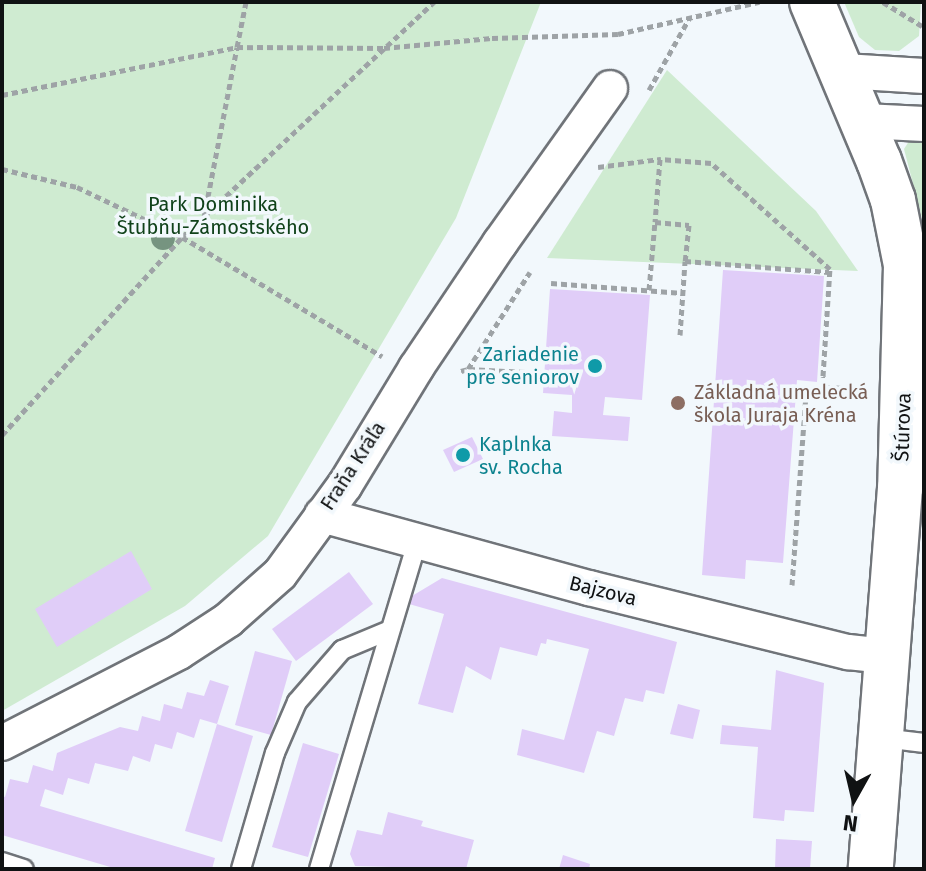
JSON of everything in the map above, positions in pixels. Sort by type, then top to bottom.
[{"type":"main road","name":"Štúrova","points":[[812,2],[864,121],[915,262],[912,489],[886,656],[903,740],[871,869]]},
{"type":"street","points":[[844,71],[924,76]]},
{"type":"street","name":"Fraňa Kráľa","points":[[2,743],[125,683],[228,620],[280,574],[345,485],[416,368],[500,243],[610,88]]},
{"type":"street","points":[[864,121],[924,124]]},
{"type":"street","name":"Bajzova","points":[[322,515],[832,648],[886,656]]},
{"type":"lane","points":[[319,869],[417,542]]},
{"type":"lane","points":[[241,869],[275,753],[297,702],[342,650],[390,630]]},
{"type":"lane","points":[[2,862],[24,869]]},
{"type":"path","points":[[204,217],[246,3],[253,2]]},
{"type":"path","points":[[2,435],[182,237],[434,2]]},
{"type":"path","points":[[2,95],[237,47],[384,48],[492,38],[618,34],[759,2]]},
{"type":"path","points":[[883,2],[922,26]]},
{"type":"path","points":[[644,101],[690,17]]},
{"type":"path","points":[[597,167],[660,159],[711,163],[813,252],[829,272],[823,376],[826,387]]},
{"type":"path","points":[[649,290],[660,159]]},
{"type":"path","points":[[2,169],[77,187],[182,237],[383,357]]},
{"type":"path","points":[[655,222],[689,225],[680,335]]},
{"type":"path","points":[[685,261],[829,272]]},
{"type":"path","points":[[551,283],[683,293]]},
{"type":"path","points":[[468,369],[544,373]]},
{"type":"path","points":[[792,585],[806,396],[826,387],[869,390]]},
{"type":"green space","name":"Park Dominika Štubňu-Zámostského","points":[[2,2],[541,2],[456,218],[268,536],[185,606],[2,711]]},
{"type":"green space","points":[[844,2],[921,2],[919,36],[899,51],[875,50],[859,37]]},
{"type":"green space","points":[[667,70],[816,211],[858,271],[547,258]]},
{"type":"green space","points":[[911,138],[924,138],[924,226],[904,149]]},
{"type":"building","points":[[723,270],[824,276],[817,382],[797,380],[783,563],[746,560],[745,579],[702,575]]},
{"type":"building","name":"Zariadenie pre seniorov","points":[[550,289],[650,295],[642,400],[605,397],[603,415],[630,417],[628,441],[552,436],[554,411],[572,413],[572,395],[543,393]]},
{"type":"building","name":"Kaplnka sv. Rocha","points":[[472,437],[483,459],[454,472],[443,450]]},
{"type":"building","points":[[131,551],[152,589],[57,647],[35,609]]},
{"type":"building","points":[[349,572],[373,604],[296,661],[272,629]]},
{"type":"building","points":[[442,578],[677,642],[664,694],[646,690],[643,702],[625,698],[614,736],[597,731],[584,773],[517,755],[522,729],[564,740],[589,649],[547,639],[546,644],[541,643],[537,656],[500,647],[491,680],[466,666],[453,713],[418,704],[444,614],[409,604],[412,596]]},
{"type":"building","points":[[255,651],[292,661],[271,735],[235,725]]},
{"type":"building","points":[[776,670],[824,683],[814,812],[785,810],[784,821],[753,818],[758,747],[720,744],[722,725],[771,730]]},
{"type":"building","points":[[210,680],[229,686],[217,724],[200,719],[194,738],[177,732],[172,749],[155,744],[150,762],[133,756],[128,771],[95,763],[89,784],[68,778],[63,795],[45,789],[40,806],[215,858],[212,869],[117,869],[2,835],[2,796],[5,797],[10,779],[28,783],[33,765],[53,771],[57,753],[120,727],[138,731],[142,716],[160,721],[164,704],[182,709],[187,692],[204,696]]},
{"type":"building","points":[[678,704],[700,710],[693,739],[670,734]]},
{"type":"building","points":[[217,724],[253,736],[222,842],[185,831]]},
{"type":"building","points":[[303,743],[339,754],[308,857],[272,847]]},
{"type":"building","points":[[388,812],[423,821],[421,826],[474,840],[466,869],[355,866],[350,854],[357,830],[382,835]]},
{"type":"building","points":[[776,839],[812,841],[810,869],[775,869]]},
{"type":"building","points":[[563,855],[590,864],[589,869],[559,869]]},
{"type":"place","name":"Zariadenie pre seniorov","points":[[595,366]]},
{"type":"place","name":"Základná umelecká škola Juraja Kréna","points":[[678,403]]},
{"type":"place","name":"Kaplnka sv. Rocha","points":[[463,455]]}]
